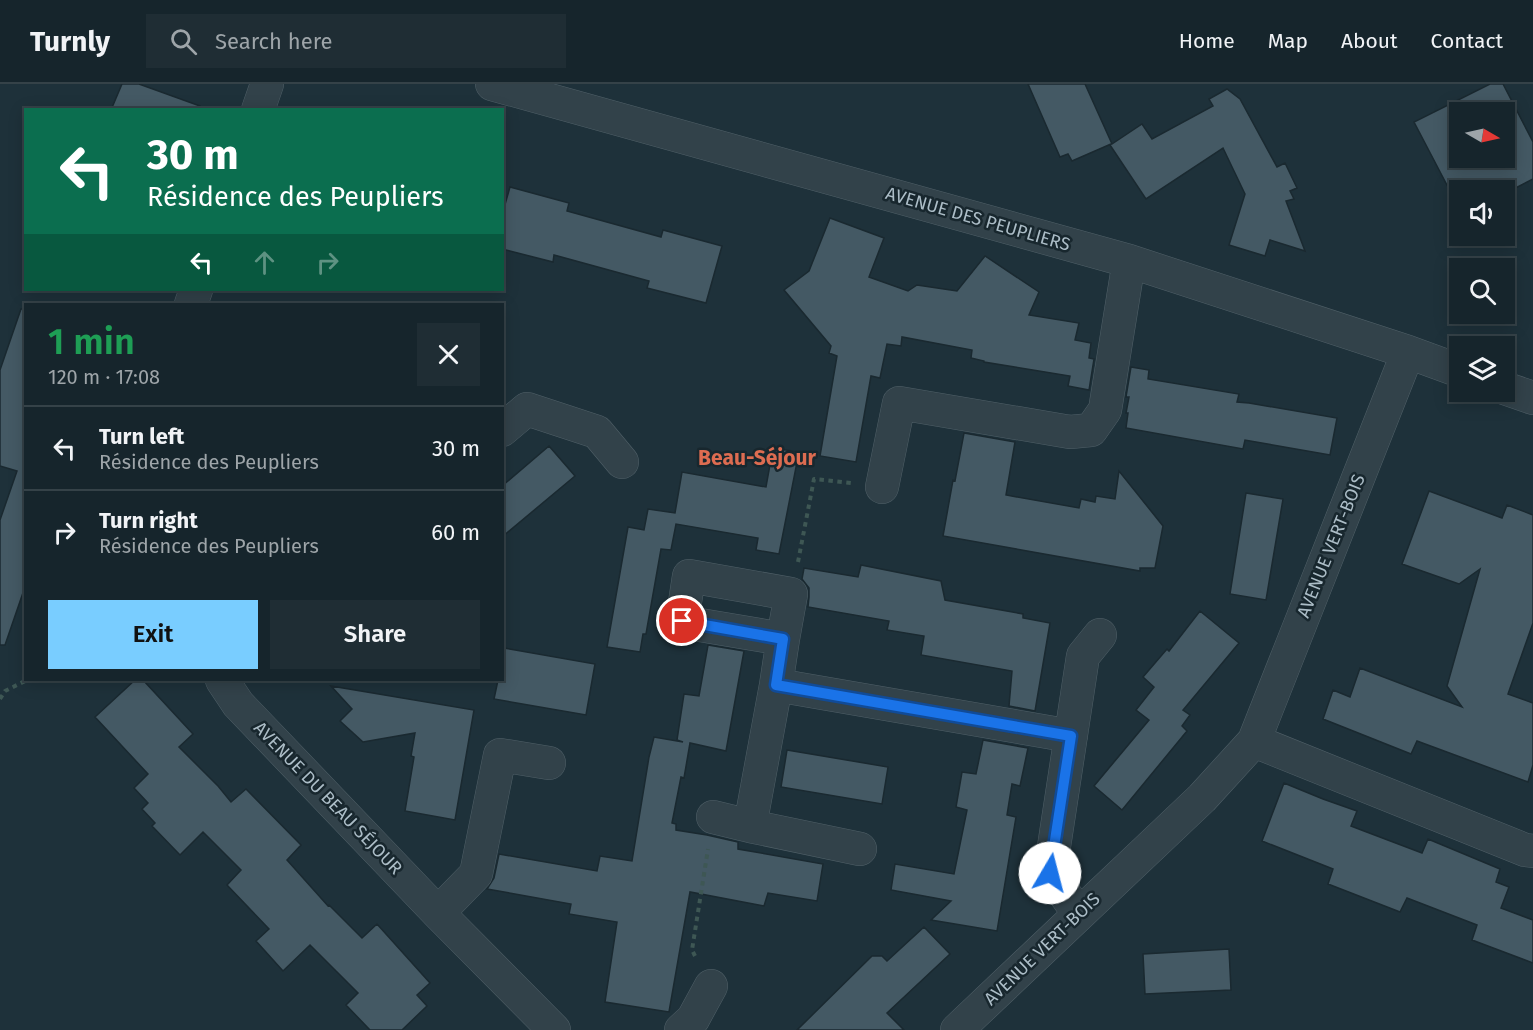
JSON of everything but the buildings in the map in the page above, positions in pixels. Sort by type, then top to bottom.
[{"type":"street","points":[[259,108],[267,84]]},
{"type":"street","name":"AVENUE DES PEUPLIERS","points":[[492,84],[1129,261],[1449,367]]},
{"type":"street","points":[[882,487],[899,404],[1070,432],[1091,430],[1105,410],[1129,261]]},
{"type":"street","name":"AVENUE VERT-BOIS","points":[[957,1030],[1202,798],[1254,741],[1408,352]]},
{"type":"street","points":[[1515,392],[1533,399]]},
{"type":"street","points":[[504,428],[526,409],[597,432],[622,462]]},
{"type":"street","points":[[750,826],[791,594],[689,576],[682,621],[783,639]]},
{"type":"street","points":[[1079,914],[1050,873],[1083,656],[1100,636]]},
{"type":"street","name":"AVENUE DU BEAU SÉJOUR","points":[[223,681],[238,704],[438,913],[554,1030]]},
{"type":"street","points":[[776,685],[1071,736]]},
{"type":"street","points":[[1254,741],[1525,850],[1533,851]]},
{"type":"street","points":[[438,913],[476,874],[500,754],[549,763]]},
{"type":"street","points":[[713,817],[860,849]]},
{"type":"street","points":[[681,1030],[693,1019],[711,986]]},
{"type":"path","points":[[791,594],[814,479],[882,487]]},
{"type":"path","points":[[0,699],[4,691],[25,681]]},
{"type":"path","points":[[711,986],[692,950],[713,817]]},
{"type":"district","name":"Beau-Séjour","points":[[757,458]]},
{"type":"route","points":[[682,621],[783,639],[776,685],[1071,736],[1050,873]]}]
